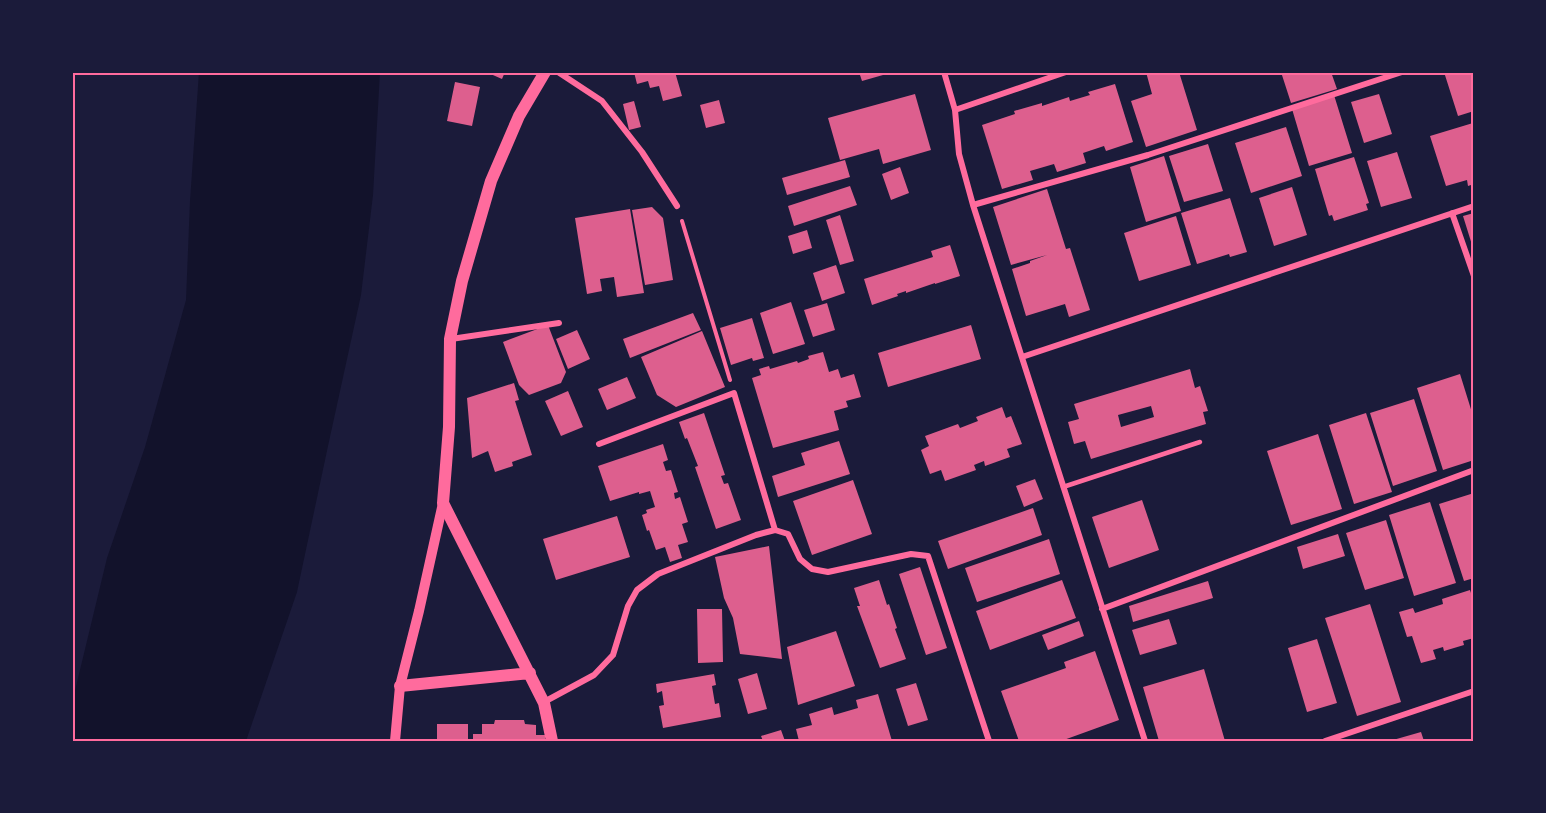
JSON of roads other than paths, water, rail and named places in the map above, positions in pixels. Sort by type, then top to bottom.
[{"type":"main road","points":[[545,72],[519,116],[491,181],[462,281],[450,339],[449,427],[443,503],[544,703],[552,741]]},
{"type":"main road","points":[[400,686],[530,673]]},
{"type":"street","points":[[558,72],[602,101],[642,152],[677,206]]},
{"type":"street","points":[[944,72],[955,110],[959,154],[972,205],[1145,741]]},
{"type":"street","points":[[955,110],[1066,72]]},
{"type":"street","points":[[972,205],[1148,155],[1402,72]]},
{"type":"street","points":[[1022,357],[1474,206]]},
{"type":"street","points":[[1452,213],[1474,276]]},
{"type":"street","points":[[450,339],[559,323]]},
{"type":"street","points":[[599,444],[734,393],[775,530]]},
{"type":"street","points":[[1102,609],[1474,470]]},
{"type":"street","points":[[395,741],[400,686],[443,503]]},
{"type":"street","points":[[544,703],[594,675],[613,655],[628,606],[637,590],[658,574],[756,535],[775,530],[788,534],[800,559],[812,569],[828,572],[911,554],[928,555],[988,740],[980,741]]},
{"type":"street","points":[[1325,741],[1474,691]]},
{"type":"lane","points":[[1064,487],[1200,442]]}]
